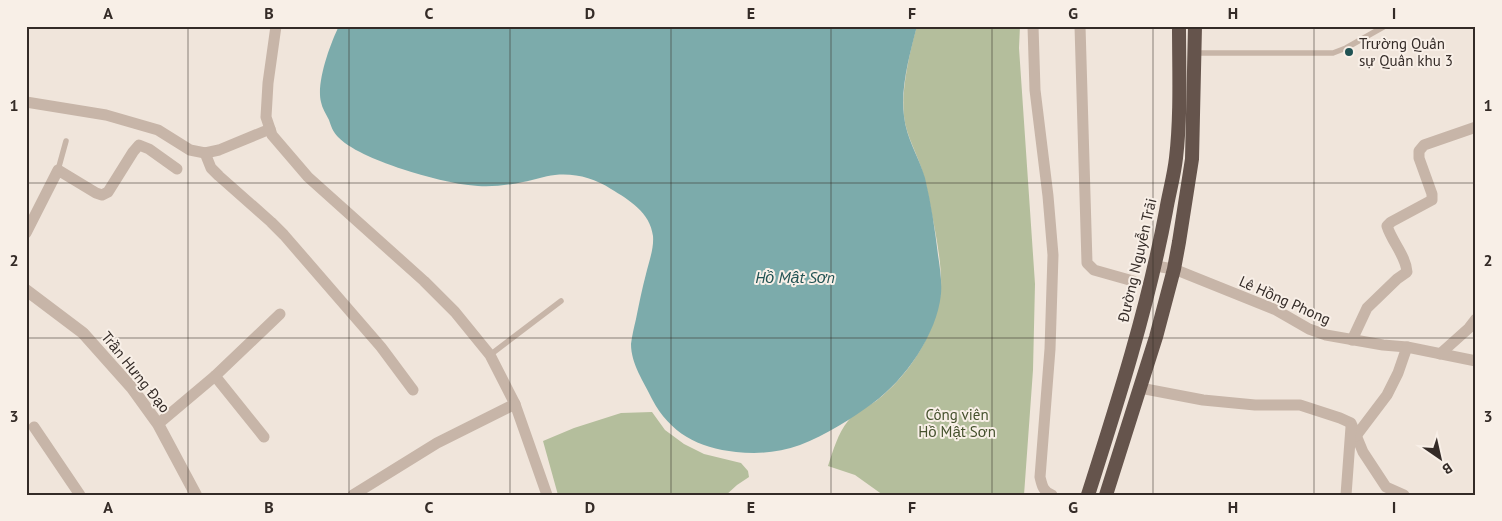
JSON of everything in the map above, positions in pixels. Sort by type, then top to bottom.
[{"type":"highway","name":"Đường Nguyễn Trãi","points":[[1088,495],[1125,378],[1155,266],[1176,159],[1179,26]]},
{"type":"highway","points":[[1106,495],[1156,337],[1174,269],[1192,159],[1195,26]]},
{"type":"street","points":[[276,26],[268,83],[266,117],[272,135],[308,177],[424,281],[455,312],[490,355],[515,404],[547,495]]},
{"type":"street","points":[[1033,26],[1035,90],[1053,255],[1050,349],[1040,477],[1043,489],[1052,495]]},
{"type":"street","points":[[1080,26],[1087,263],[1094,270],[1133,281]]},
{"type":"street","points":[[26,102],[106,115],[158,130],[190,150],[205,152],[219,150],[270,129]]},
{"type":"street","points":[[1352,340],[1367,308],[1407,272],[1407,265],[1390,236],[1387,226],[1432,200],[1432,194],[1419,158],[1419,151],[1424,145],[1476,127]]},
{"type":"street","points":[[26,233],[58,170],[102,195],[108,192],[133,152],[139,146],[149,149],[177,169]]},
{"type":"street","points":[[205,152],[211,168],[284,235],[381,347],[414,390]]},
{"type":"street","name":"Lê Hồng Phong","points":[[1155,266],[1174,269],[1276,310],[1309,329],[1326,335],[1407,347],[1476,361]]},
{"type":"street","name":"Trần Hưng Đạo","points":[[26,290],[83,333],[132,388],[158,424],[196,495]]},
{"type":"street","points":[[158,424],[214,376],[280,314]]},
{"type":"street","points":[[1440,354],[1469,328],[1476,319]]},
{"type":"street","points":[[1356,436],[1387,395],[1398,373],[1407,347]]},
{"type":"street","points":[[214,376],[264,437]]},
{"type":"street","points":[[1140,388],[1203,400],[1255,405],[1300,406],[1340,418],[1351,424],[1372,467],[1386,487],[1404,495]]},
{"type":"street","points":[[353,495],[437,443],[515,404]]},
{"type":"street","points":[[1346,495],[1351,424]]},
{"type":"street","points":[[34,427],[80,495]]},
{"type":"lane","points":[[1195,53],[1333,53],[1346,48],[1385,26]]},
{"type":"lane","points":[[58,170],[66,142]]},
{"type":"lane","points":[[490,355],[561,301]]},
{"type":"green space","name":"Công viên Hồ Mật Sơn","points":[[917,26],[1020,26],[1019,48],[1035,284],[1033,370],[1024,495],[883,495],[855,475],[828,466],[844,426],[857,412],[876,401],[899,380],[925,341],[937,312],[941,288],[937,242],[922,169],[907,131],[903,106],[909,58]]},
{"type":"green space","points":[[652,412],[665,430],[684,444],[704,454],[741,463],[748,471],[749,477],[726,495],[558,495],[543,441],[574,428],[621,413]]},
{"type":"water","name":"Hồ Mật Sơn","points":[[339,26],[917,26],[903,94],[904,116],[907,132],[927,187],[941,285],[938,309],[933,325],[918,355],[897,382],[865,409],[838,426],[792,448],[760,453],[744,453],[709,447],[686,437],[676,430],[659,411],[633,359],[631,344],[633,332],[653,246],[651,228],[643,213],[631,202],[605,185],[584,177],[555,175],[507,185],[468,185],[440,180],[402,169],[368,156],[352,147],[333,131],[322,106],[320,94],[322,74]]},
{"type":"place","name":"Trường Quân sự Quân khu 3","points":[[1349,52]]}]
